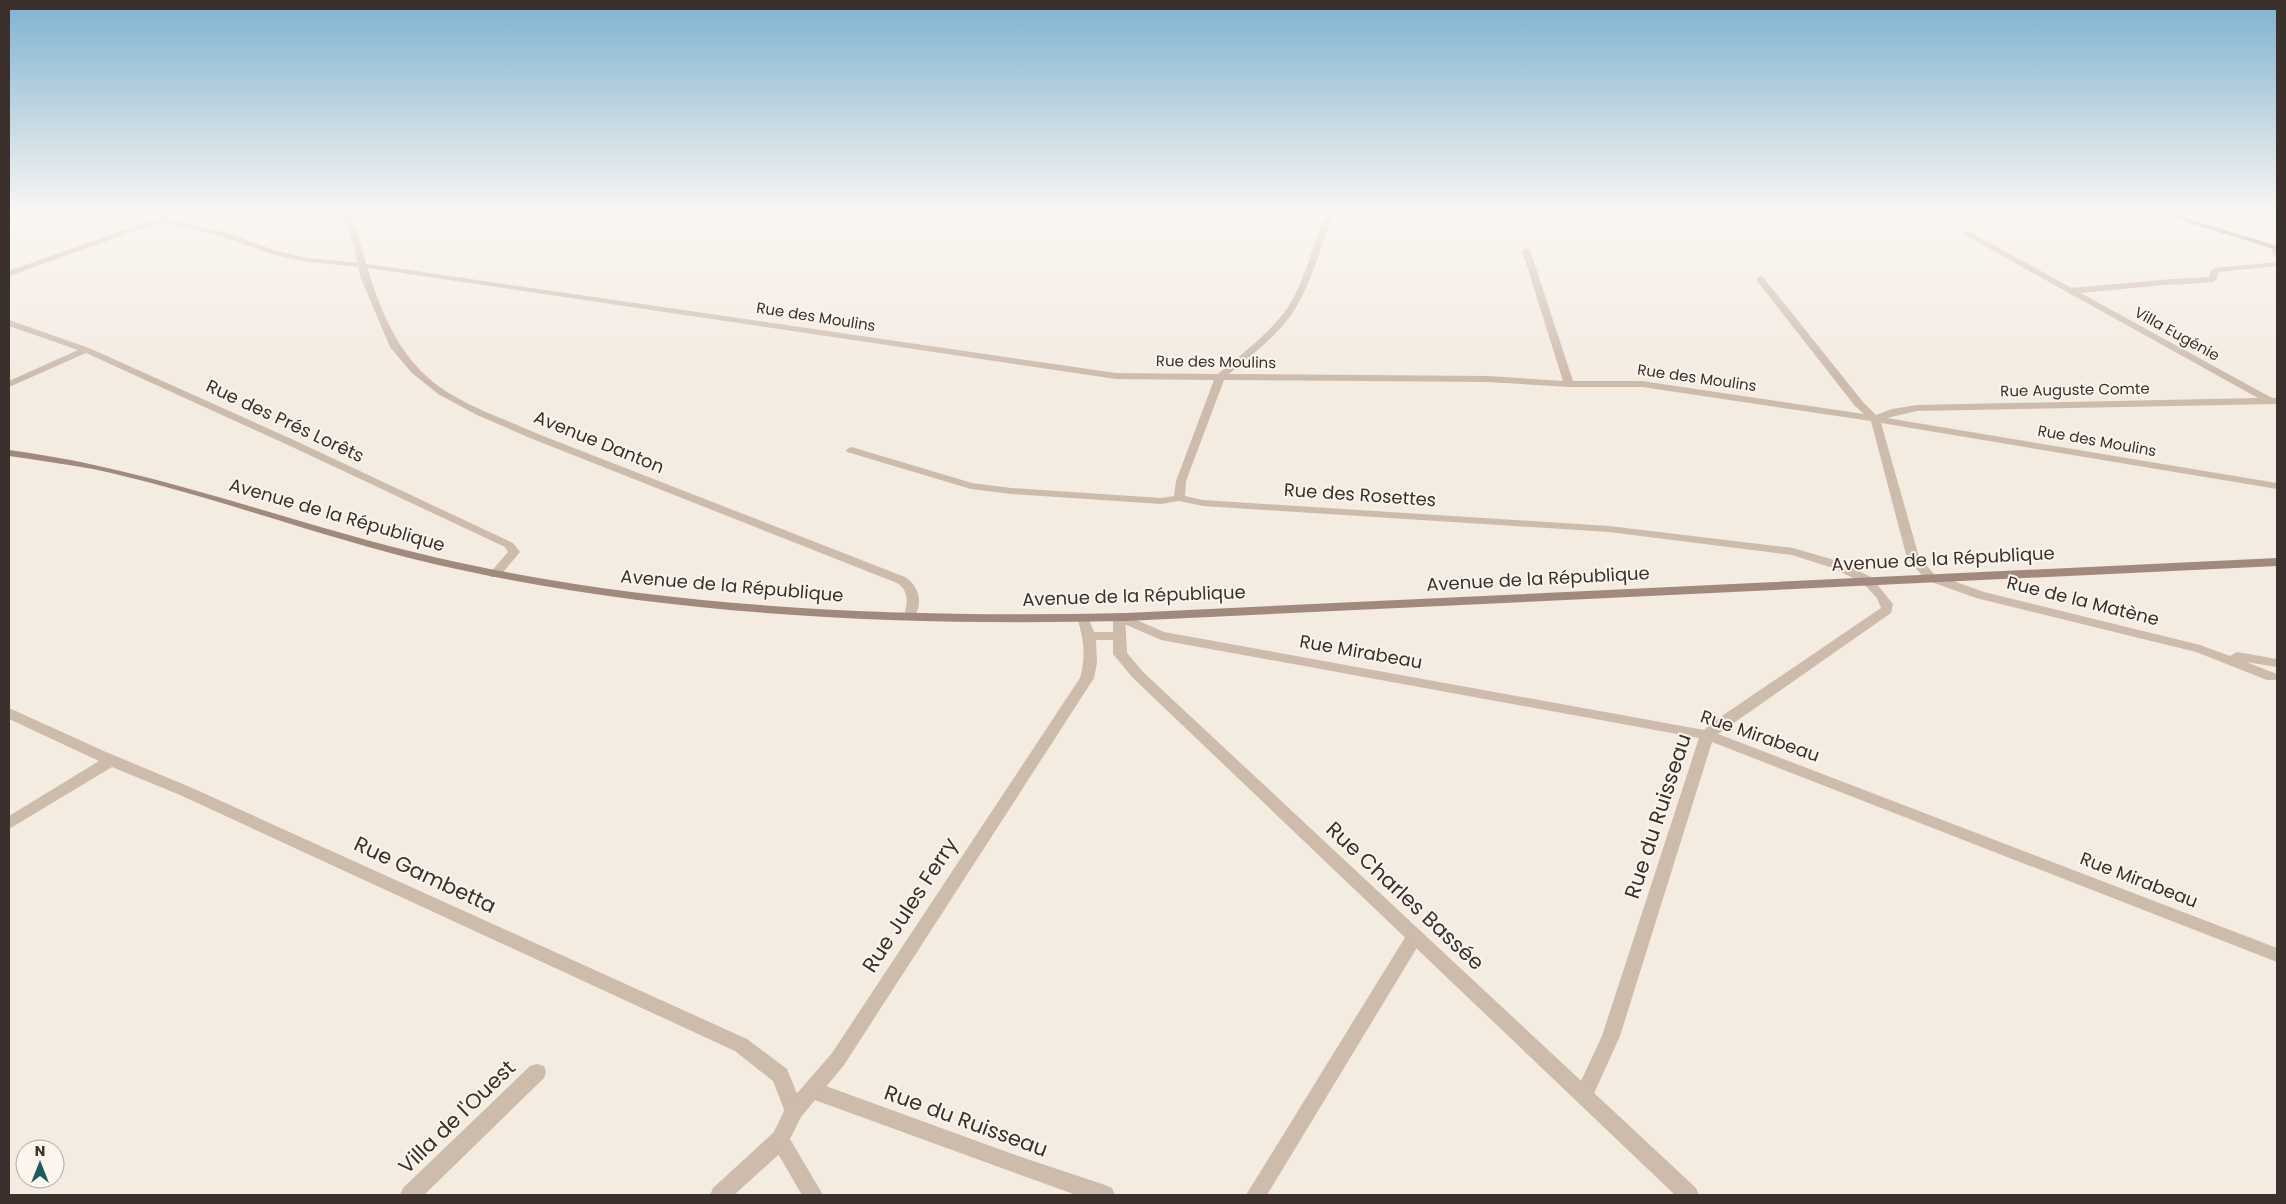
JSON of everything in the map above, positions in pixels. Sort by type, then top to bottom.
[{"type":"main road","name":"Avenue de la République","points":[[9,453],[63,459],[106,468],[411,556],[495,574],[596,591],[713,606],[794,613],[1119,617],[2277,562]]},
{"type":"street","points":[[9,274],[25,268]]},
{"type":"street","name":"Avenue Danton","points":[[362,268],[395,347],[414,370],[441,392],[481,413],[534,436],[901,580],[909,585],[912,591],[914,603],[910,615]]},
{"type":"street","name":"Rue des Moulins","points":[[383,268],[1116,376],[1488,379],[1569,384],[1642,384],[1875,419],[2277,486]]},
{"type":"street","points":[[1179,498],[1181,482],[1220,377],[1256,347],[1287,315],[1303,287],[1309,268]]},
{"type":"street","points":[[1532,268],[1569,384]]},
{"type":"street","name":"Villa Eugénie","points":[[2029,268],[2274,401]]},
{"type":"street","name":"Villa Eugénie","points":[[2070,291],[2213,279],[2215,270],[2234,268]]},
{"type":"street","points":[[1760,279],[1859,404],[1875,419],[1913,558],[1930,577]]},
{"type":"street","name":"Rue des Prés Lorêts","points":[[9,323],[86,350],[292,442],[509,545],[514,552],[495,574]]},
{"type":"street","points":[[9,384],[86,350]]},
{"type":"street","name":"Rue Auguste Comte","points":[[1875,419],[1892,412],[1917,408],[2274,401]]},
{"type":"street","name":"Rue des Rosettes","points":[[852,450],[971,486],[1011,491],[1161,501],[1179,498],[1203,503],[1610,528],[1793,552],[1838,565],[1867,580]]},
{"type":"street","name":"Rue de la Matène","points":[[1930,577],[1980,594],[2200,649],[2277,663]]},
{"type":"street","name":"Rue du Ruisseau","points":[[1584,1094],[1611,1036],[1707,735],[1887,610],[1887,604],[1882,596],[1867,580]]},
{"type":"street","name":"Rue Charles Bassée","points":[[1119,617],[1120,654],[1138,675],[1689,1195]]},
{"type":"street","name":"Rue Mirabeau","points":[[1119,617],[1161,636],[1707,735],[2277,955]]},
{"type":"street","name":"Rue Jules Ferry","points":[[720,1195],[780,1140],[794,1111],[838,1059],[1087,678],[1092,656],[1089,636],[1083,618]]},
{"type":"street","points":[[1089,636],[1119,636]]},
{"type":"street","name":"Rue de la Matène","points":[[2200,649],[2272,677]]},
{"type":"street","name":"Rue Gambetta","points":[[9,713],[112,760],[185,790],[741,1045],[780,1075],[794,1111]]},
{"type":"street","points":[[9,823],[112,760]]},
{"type":"street","points":[[1256,1195],[1415,936]]},
{"type":"street","name":"Villa de l'Ouest","points":[[410,1195],[537,1072]]},
{"type":"street","name":"Rue du Ruisseau","points":[[812,1090],[1021,1167],[1105,1195]]},
{"type":"street","points":[[780,1140],[813,1195]]}]
